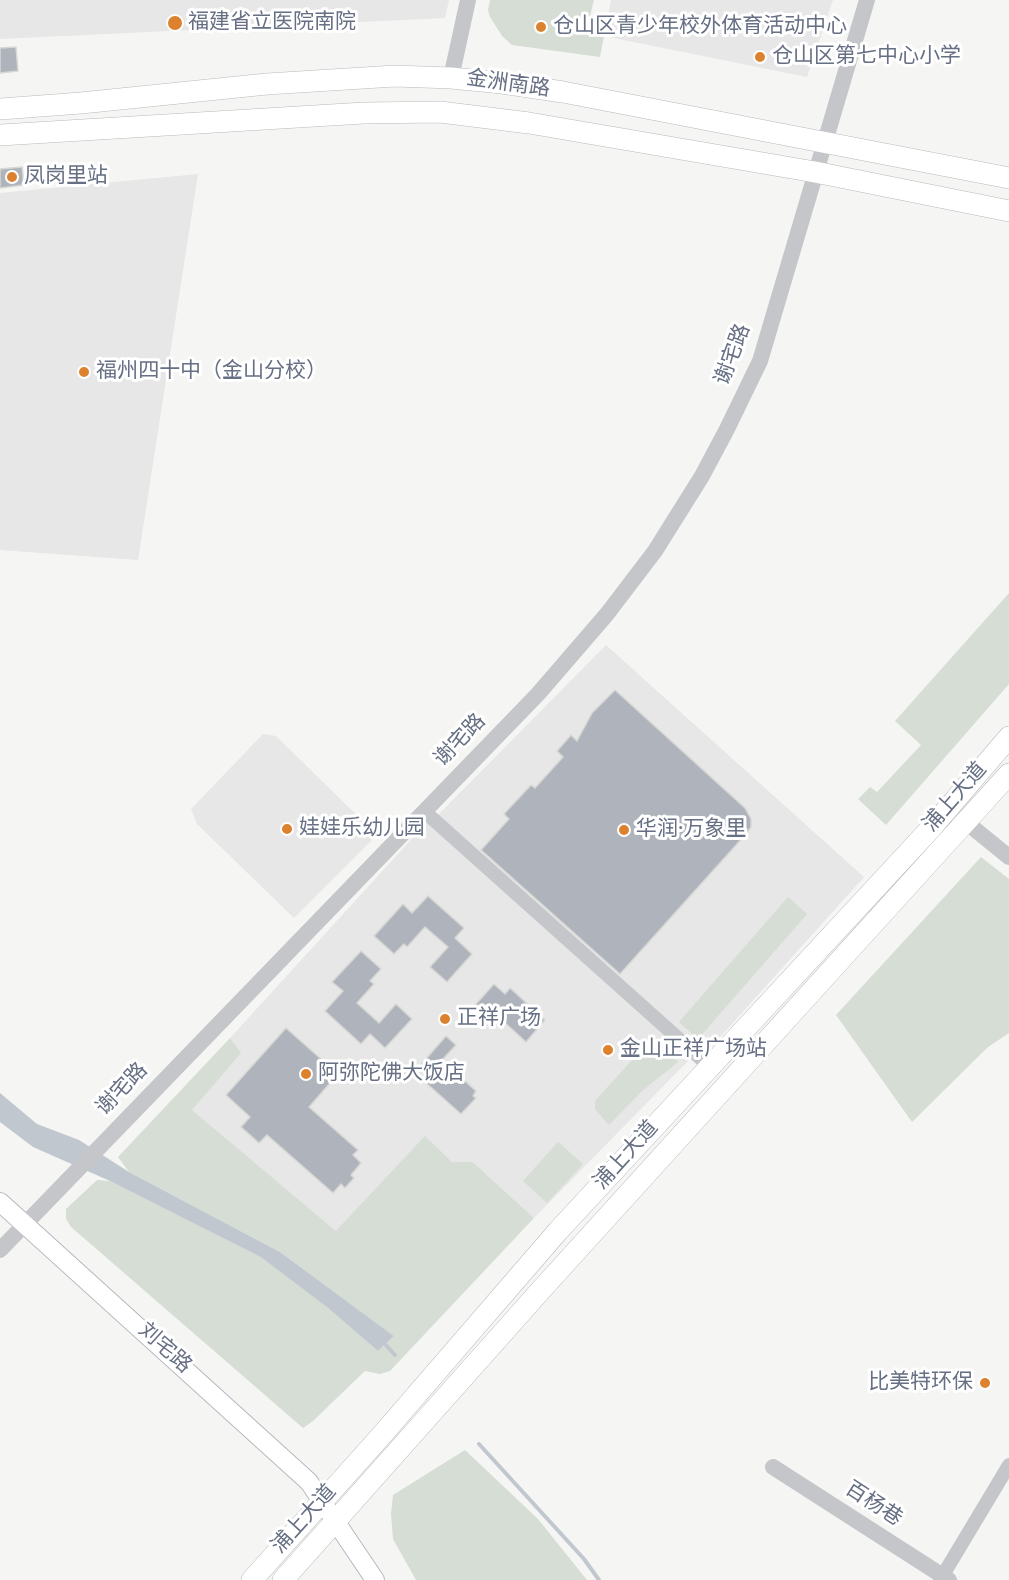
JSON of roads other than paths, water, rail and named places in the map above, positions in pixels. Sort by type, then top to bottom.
[{"type":"main road","name":"金洲南路","points":[[4,108],[81,103],[267,84],[395,76],[451,78],[563,92],[1009,178]]},
{"type":"main road","name":"金洲南路","points":[[1,136],[364,113],[440,112],[529,123],[815,172],[1009,211]]},
{"type":"main road","name":"浦上大道","points":[[252,1580],[558,1231],[948,807],[1009,737]]},
{"type":"main road","name":"浦上大道","points":[[283,1580],[541,1290],[1009,774]]},
{"type":"main road","name":"刘宅路","points":[[0,1202],[309,1482],[375,1580]]},
{"type":"street","points":[[451,78],[468,0]]},
{"type":"street","name":"谢宅路","points":[[0,1250],[538,694],[607,614],[655,551],[683,509],[727,429],[760,361],[867,0]]},
{"type":"street","points":[[948,807],[1009,857]]},
{"type":"street","points":[[424,811],[709,1066]]},
{"type":"street","points":[[944,1579],[1009,1465]]},
{"type":"street","name":"百杨巷","points":[[773,1467],[944,1579]]},
{"type":"waterway","points":[[385,1344],[395,1355]]},
{"type":"waterway","points":[[479,1444],[584,1559],[599,1580]]},
{"type":"place","name":"福建省立医院南院","points":[[175,23]]},
{"type":"place","name":"仓山区青少年校外体育活动中心","points":[[541,27]]},
{"type":"place","name":"仓山区第七中心小学","points":[[760,57]]},
{"type":"place","name":"凤岗里站","points":[[12,177]]},
{"type":"place","name":"福州四十中（金山分校）","points":[[84,372]]},
{"type":"place","name":"娃娃乐幼儿园","points":[[287,829]]},
{"type":"place","name":"华润·万象里","points":[[624,830]]},
{"type":"place","name":"正祥广场","points":[[445,1019]]},
{"type":"place","name":"金山正祥广场站","points":[[608,1050]]},
{"type":"place","name":"阿弥陀佛大饭店","points":[[306,1074]]},
{"type":"place","name":"比美特环保","points":[[985,1383]]}]
